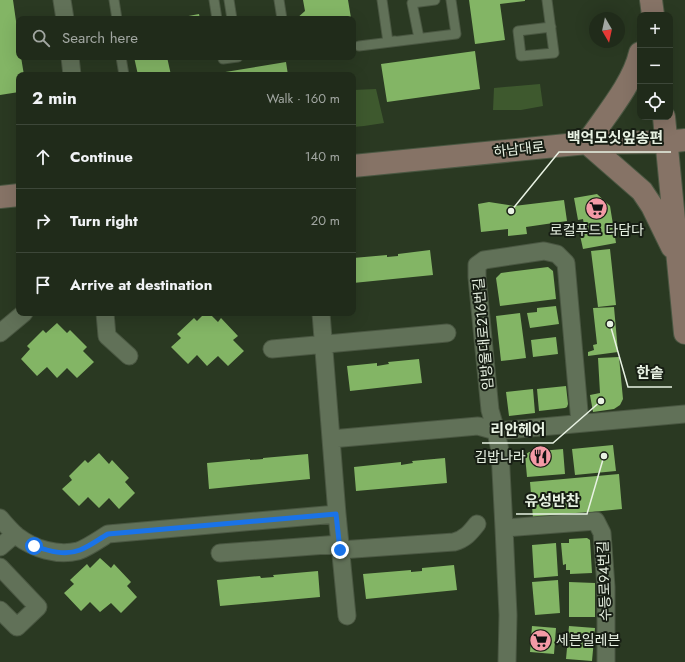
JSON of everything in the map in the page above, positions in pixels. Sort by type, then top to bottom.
[{"type":"main road","points":[[637,64],[625,88],[587,142],[642,191],[652,206],[679,261]]},
{"type":"main road","points":[[666,120],[676,141],[679,261],[685,333]]},
{"type":"main road","name":"하남대로","points":[[356,166],[587,142],[676,141]]},
{"type":"main road","points":[[0,197],[16,195]]},
{"type":"street","points":[[62,0],[65,16]]},
{"type":"street","points":[[70,60],[72,72]]},
{"type":"street","name":"임방울대로216번길","points":[[496,430],[490,410],[477,265],[484,260],[544,251],[557,254],[566,263],[580,423]]},
{"type":"street","points":[[0,333],[20,316]]},
{"type":"street","points":[[105,316],[107,336],[129,356]]},
{"type":"street","points":[[321,316],[336,514],[347,616]]},
{"type":"street","points":[[272,349],[447,333]]},
{"type":"street","points":[[331,439],[478,426],[496,430],[685,414]]},
{"type":"street","points":[[496,430],[500,452],[504,528],[508,615],[507,662]]},
{"type":"street","points":[[0,518],[15,534],[34,546],[51,552],[65,553],[80,550],[108,534],[336,514]]},
{"type":"street","name":"수등로94번길","points":[[504,528],[596,521],[602,533],[606,587],[606,662]]},
{"type":"street","points":[[220,553],[454,542],[467,536],[477,524]]},
{"type":"street","points":[[0,547],[15,534]]},
{"type":"street","points":[[0,567],[38,607],[17,627],[0,610]]},
{"type":"lane","points":[[114,0],[117,16]]},
{"type":"lane","points":[[214,0],[217,16]]},
{"type":"lane","points":[[230,0],[232,16]]},
{"type":"lane","points":[[279,0],[282,16]]},
{"type":"lane","points":[[382,0],[388,42],[456,34],[451,0]]},
{"type":"lane","points":[[418,38],[412,3],[434,0]]},
{"type":"lane","points":[[547,0],[551,27],[554,53],[521,56],[518,31],[551,27]]},
{"type":"lane","points":[[359,46],[418,38]]},
{"type":"lane","points":[[122,60],[124,72]]},
{"type":"green space","points":[[540,84],[543,106],[521,110],[493,110],[494,88]]},
{"type":"green space","points":[[376,89],[384,123],[356,127],[356,90]]},
{"type":"building","points":[[0,0],[13,0],[16,21],[16,60],[22,60],[24,72],[16,72],[16,92],[0,95]]},
{"type":"building","points":[[303,0],[348,0],[351,16],[299,16],[305,11]]},
{"type":"building","points":[[469,0],[525,1],[500,4],[505,40],[475,44]]},
{"type":"building","points":[[199,14],[199,16],[188,16]]},
{"type":"building","points":[[475,51],[480,89],[387,102],[381,64]]},
{"type":"building","points":[[135,60],[168,60],[170,72],[137,72]]},
{"type":"building","points":[[286,62],[288,72],[225,72]]},
{"type":"building","points":[[597,194],[610,206],[616,243],[583,249],[578,226],[584,225],[583,219],[578,220],[574,198]]},
{"type":"building","points":[[564,200],[567,221],[526,227],[527,234],[508,236],[508,229],[481,232],[478,204],[489,202],[514,206]]},
{"type":"building","points":[[610,249],[616,305],[598,307],[591,251]]},
{"type":"building","points":[[430,250],[433,275],[356,283],[356,258],[387,255],[387,257],[398,256],[398,254]]},
{"type":"building","points":[[548,267],[553,271],[556,299],[500,306],[496,278],[501,273]]},
{"type":"building","points":[[556,306],[559,324],[530,328],[527,313],[537,312],[537,308]]},
{"type":"building","points":[[614,307],[618,352],[588,356],[588,352],[594,350],[593,345],[597,344],[593,308]]},
{"type":"building","points":[[520,313],[526,358],[501,361],[496,316]]},
{"type":"building","points":[[202,316],[212,316],[218,322],[221,318],[238,336],[233,340],[244,351],[228,366],[218,356],[207,366],[197,355],[188,364],[171,347],[181,338],[177,334],[194,318],[197,321]]},
{"type":"building","points":[[57,323],[67,333],[70,330],[87,347],[83,351],[94,362],[77,378],[67,368],[57,378],[47,367],[37,376],[21,359],[30,349],[27,346],[43,330],[46,333]]},
{"type":"building","points":[[556,337],[558,354],[533,357],[531,340]]},
{"type":"building","points":[[619,357],[623,399],[620,405],[614,409],[593,412],[590,395],[600,393],[598,358]]},
{"type":"building","points":[[419,359],[422,383],[350,391],[347,366],[377,363],[377,366],[389,364],[388,362]]},
{"type":"building","points":[[566,386],[567,407],[539,411],[537,389]]},
{"type":"building","points":[[533,389],[535,413],[509,416],[506,392]]},
{"type":"building","points":[[613,445],[616,471],[575,475],[572,449]]},
{"type":"building","points":[[563,449],[565,474],[527,477],[525,455],[529,452]]},
{"type":"building","points":[[99,453],[109,464],[112,460],[129,478],[125,482],[135,493],[119,509],[109,498],[99,508],[88,497],[79,506],[62,489],[72,480],[69,476],[85,460],[88,463]]},
{"type":"building","points":[[308,454],[310,479],[209,489],[207,463]]},
{"type":"building","points":[[445,458],[447,483],[356,491],[354,467],[401,462],[401,465],[413,463],[412,461]]},
{"type":"building","points":[[619,474],[622,509],[533,518],[530,482]]},
{"type":"building","points":[[587,538],[590,540],[592,573],[570,574],[570,570],[566,570],[566,564],[563,565],[561,543],[569,543],[569,539]]},
{"type":"building","points":[[556,543],[558,576],[534,578],[532,545]]},
{"type":"building","points":[[100,558],[111,568],[114,564],[131,582],[127,586],[137,597],[121,613],[111,603],[100,612],[90,602],[81,611],[64,593],[74,584],[70,580],[87,564],[90,568]]},
{"type":"building","points":[[454,565],[457,590],[366,599],[363,574],[411,570],[411,572],[422,571],[422,568]]},
{"type":"building","points":[[318,571],[320,597],[220,606],[217,580],[260,576],[261,578],[274,577],[273,575]]},
{"type":"building","points":[[558,580],[560,613],[535,615],[532,582]]},
{"type":"building","points":[[569,582],[595,583],[595,617],[569,617]]},
{"type":"building","points":[[532,626],[556,628],[554,654],[530,652]]},
{"type":"building","points":[[569,626],[595,628],[592,661],[566,659]]},
{"type":"place","name":"로컬푸드 다담다","points":[[597,208]]},
{"type":"place","name":"백억모싯잎송편","points":[[511,211]]},
{"type":"place","name":"한솥","points":[[610,324]]},
{"type":"place","name":"리안헤어","points":[[601,401]]},
{"type":"place","name":"유성반찬","points":[[604,456]]},
{"type":"place","name":"김밥나라","points":[[541,457]]},
{"type":"place","name":"세븐일레븐","points":[[540,640]]},
{"type":"route","points":[[34,546],[51,552],[65,553],[80,550],[108,534],[336,514],[340,550]]}]
